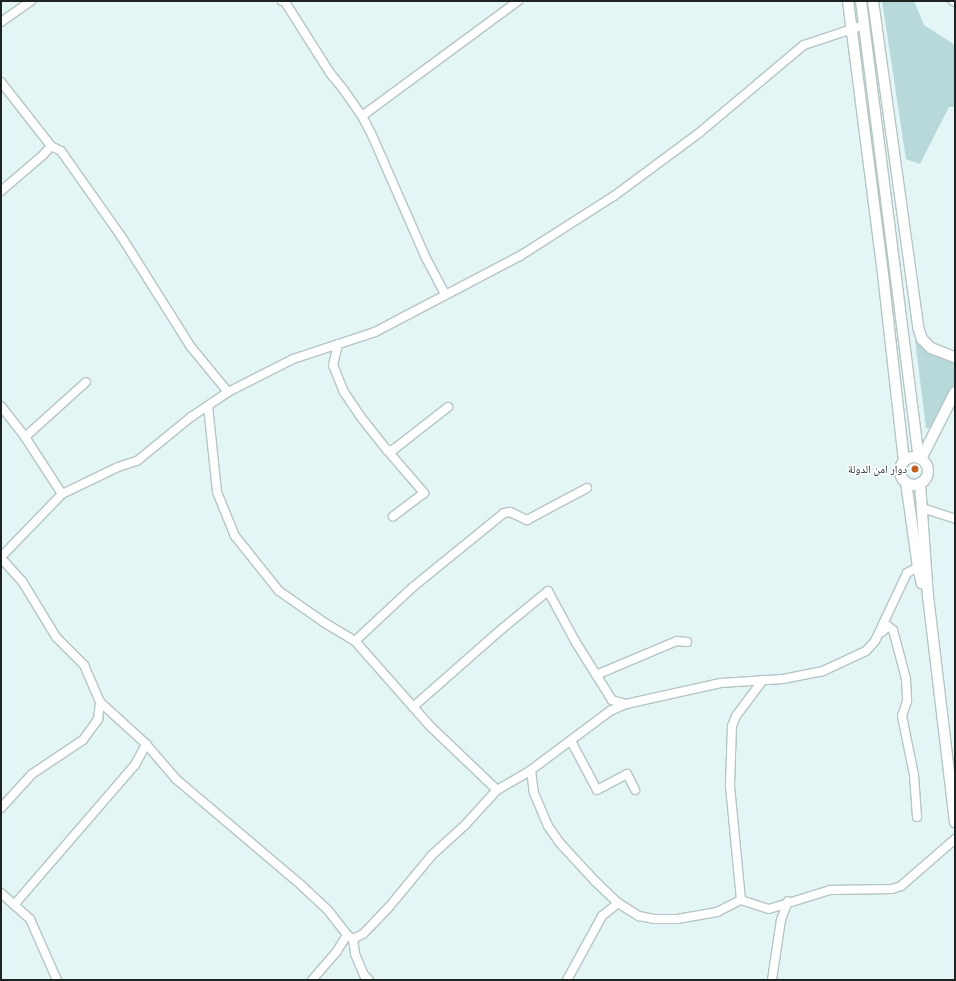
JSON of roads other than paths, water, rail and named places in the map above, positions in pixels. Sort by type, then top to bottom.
[{"type":"main road","points":[[848,1],[873,192],[904,461],[900,472],[906,482],[918,568],[928,596]]},
{"type":"main road","points":[[861,1],[884,190],[922,460],[928,475],[920,483],[911,484],[906,482]]},
{"type":"main road","points":[[873,1],[918,327],[922,339],[931,348],[955,357]]},
{"type":"main road","points":[[873,192],[898,187]]},
{"type":"main road","points":[[904,328],[918,327]]},
{"type":"main road","points":[[922,460],[955,392]]},
{"type":"main road","points":[[922,460],[955,407]]},
{"type":"main road","points":[[904,461],[913,457],[922,460]]},
{"type":"main road","points":[[920,483],[928,596],[955,822]]},
{"type":"street","points":[[1,22],[31,1]]},
{"type":"street","points":[[282,1],[285,2],[330,73],[362,116],[371,133],[426,258],[445,294]]},
{"type":"street","points":[[362,116],[518,1]]},
{"type":"street","points":[[369,980],[364,975],[350,937],[327,909],[301,885],[176,779],[146,744],[100,702],[84,665],[56,637],[22,581],[1,558],[62,494],[118,467],[137,461],[191,417],[228,392],[293,359],[375,332],[520,256],[614,196],[699,133],[804,45],[864,25]]},
{"type":"street","points":[[1,82],[50,146],[61,151],[121,236],[190,347],[228,392]]},
{"type":"street","points":[[1,191],[43,155],[50,146]]},
{"type":"street","points":[[338,344],[333,365],[344,392],[360,416],[424,493],[393,516]]},
{"type":"street","points":[[25,436],[86,382]]},
{"type":"street","points":[[1,406],[25,436],[62,494]]},
{"type":"street","points":[[208,406],[217,492],[235,536],[279,591],[325,623],[355,641],[430,726],[498,790]]},
{"type":"street","points":[[387,450],[393,450],[448,407]]},
{"type":"street","points":[[355,641],[413,587],[504,513],[510,512],[527,520],[587,488]]},
{"type":"street","points":[[922,508],[955,519]]},
{"type":"street","points":[[875,641],[907,573],[918,568]]},
{"type":"street","points":[[414,707],[503,628],[548,591],[575,641],[612,700],[626,704]]},
{"type":"street","points":[[312,980],[350,937],[363,934],[432,855],[465,825],[498,790],[531,770],[610,711],[626,704],[721,683],[783,679],[823,671],[866,651],[888,626],[893,630],[906,679],[907,701],[902,716],[914,775],[917,817]]},
{"type":"street","points":[[596,675],[677,641],[688,642]]},
{"type":"street","points":[[741,900],[730,785],[732,726],[736,716],[762,680]]},
{"type":"street","points":[[1,808],[32,774],[83,740],[98,719],[100,702]]},
{"type":"street","points":[[571,741],[597,790],[627,774],[635,790]]},
{"type":"street","points":[[14,905],[135,765],[146,744]]},
{"type":"street","points":[[531,770],[534,793],[548,826],[559,842],[595,881],[618,903],[639,916],[654,919],[677,919],[717,912],[741,900],[769,909],[788,901],[830,890],[892,889],[901,886],[955,839]]},
{"type":"street","points":[[1,893],[30,919],[57,980]]},
{"type":"street","points":[[772,980],[781,920],[788,901]]},
{"type":"street","points":[[567,980],[602,916],[618,903]]},
{"type":"place","name":"دوار امن الدولة","points":[[915,469]]}]
